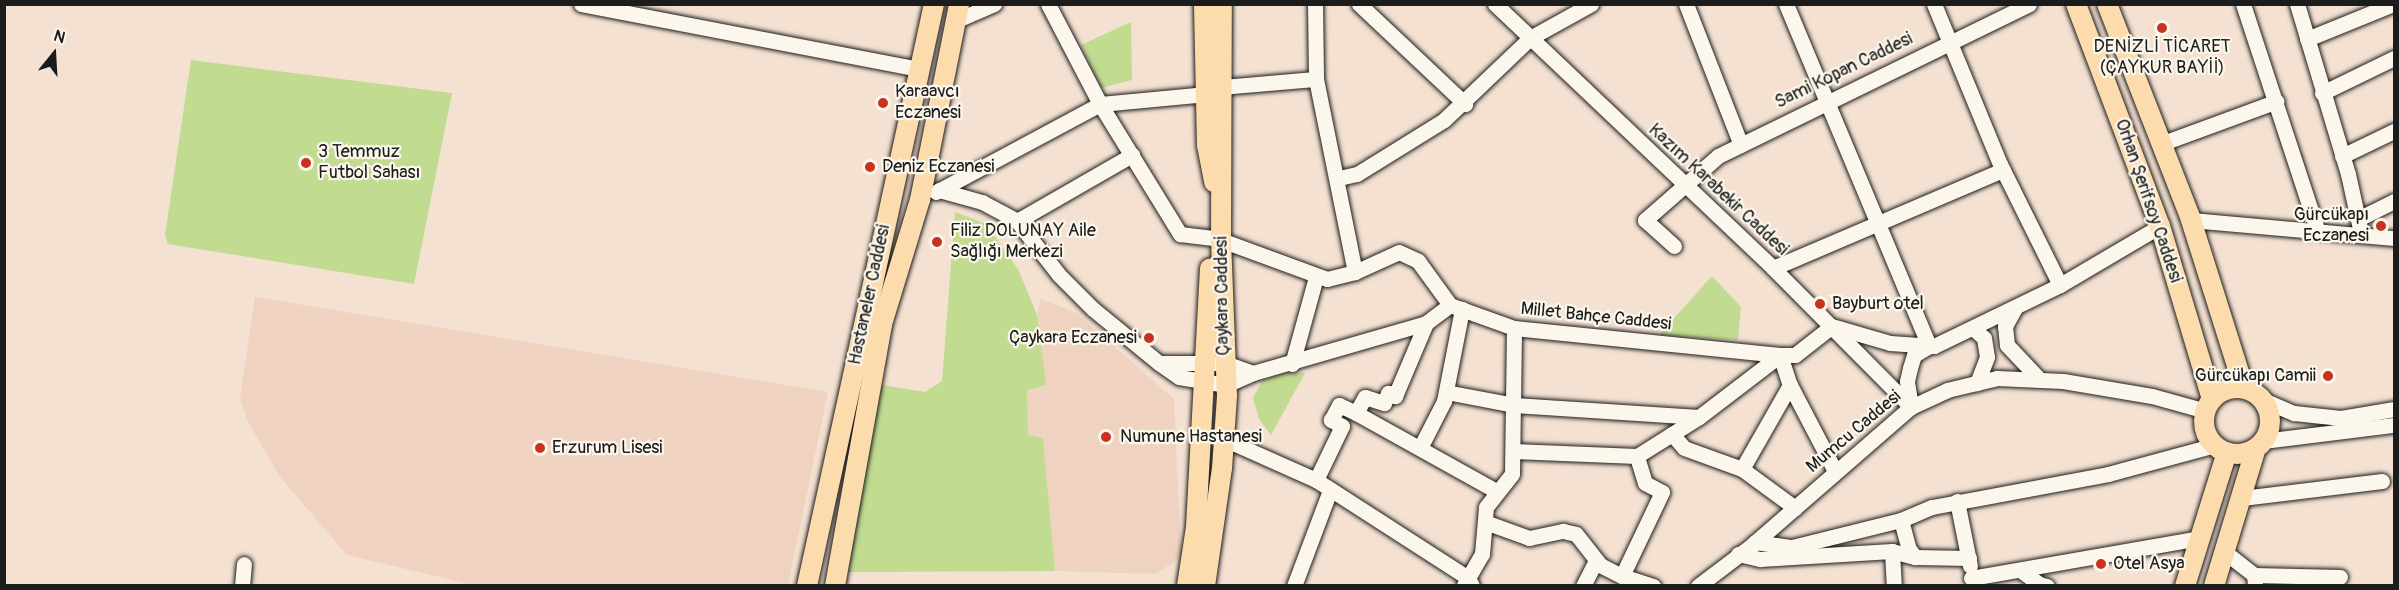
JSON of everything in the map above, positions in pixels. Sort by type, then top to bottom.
[{"type":"main road","name":"Hastaneler Caddesi","points":[[807,585],[934,4]]},
{"type":"main road","points":[[1204,4],[1214,91],[1208,154],[1214,182]]},
{"type":"main road","name":"Çaykara Caddesi","points":[[1212,4],[1216,239]]},
{"type":"main road","name":"Çaykara Caddesi","points":[[1205,585],[1224,439],[1226,385],[1216,362],[1214,91],[1222,4]]},
{"type":"main road","name":"Orhan Şerifsoy Caddesi","points":[[2076,4],[2160,226],[2209,405]]},
{"type":"main road","name":"Orhan Şerifsoy Caddesi","points":[[2107,4],[2163,143],[2191,220],[2244,388]]},
{"type":"main road","name":"Hastaneler Caddesi","points":[[835,585],[882,324],[920,200],[957,13]]},
{"type":"main road","name":"Çaykara Caddesi","points":[[1187,585],[1196,527],[1206,383],[1216,362]]},
{"type":"main road","points":[[2185,585],[2201,538],[2221,449],[2204,423],[2209,405],[2222,392],[2244,388],[2263,400],[2270,420],[2214,585]]},
{"type":"main road","points":[[2221,449],[2247,452],[2260,444]]},
{"type":"street","points":[[581,4],[920,69]]},
{"type":"street","points":[[957,13],[994,4]]},
{"type":"street","points":[[1048,4],[1100,104],[1180,234],[1216,239],[1316,277],[1327,279],[1356,272],[1399,252],[1425,268],[1456,307],[1446,392],[1420,446]]},
{"type":"street","points":[[1315,4],[1316,79],[1339,178],[1356,272]]},
{"type":"street","points":[[1359,4],[1465,104]]},
{"type":"street","name":"Kazım Karabekir Caddesi","points":[[1496,4],[1685,187],[1773,268],[1911,407]]},
{"type":"street","points":[[1339,178],[1357,174],[1416,140],[1465,104],[1530,38],[1591,4]]},
{"type":"street","points":[[1686,4],[1741,145]]},
{"type":"street","points":[[1786,4],[1929,346]]},
{"type":"street","points":[[1934,4],[2003,170],[2060,285]]},
{"type":"street","name":"Sami Kopan Caddesi","points":[[1674,246],[1645,220],[1718,156],[1826,101],[2029,4]]},
{"type":"street","points":[[2243,4],[2277,101],[2317,229]]},
{"type":"street","points":[[2296,4],[2342,156],[2359,226]]},
{"type":"street","points":[[2307,39],[2393,4]]},
{"type":"street","points":[[2322,93],[2394,58]]},
{"type":"street","points":[[920,200],[1100,104],[1316,79]]},
{"type":"street","points":[[2163,143],[2277,101]]},
{"type":"street","points":[[2342,156],[2394,131]]},
{"type":"street","points":[[1017,221],[1132,155]]},
{"type":"street","points":[[1773,268],[1877,221],[2003,170]]},
{"type":"street","points":[[939,190],[982,202],[1017,221],[1067,284],[1159,363],[1179,377],[1226,385],[1254,374],[1426,322],[1456,307]]},
{"type":"street","points":[[2359,226],[2394,201]]},
{"type":"street","points":[[2191,220],[2317,229],[2359,226],[2394,238]]},
{"type":"street","points":[[1911,407],[1907,381],[1914,355],[1929,346],[1974,329],[2060,285],[2160,226]]},
{"type":"street","points":[[1292,364],[1316,277]]},
{"type":"street","name":"Millet Bahçe Caddesi","points":[[1456,307],[1514,328],[1780,355],[1795,355],[1832,326]]},
{"type":"street","points":[[2015,308],[2006,326],[2007,345],[2040,380]]},
{"type":"street","points":[[1356,413],[1365,397],[1384,403],[1388,393],[1395,396],[1426,322]]},
{"type":"street","points":[[1832,326],[1903,344],[1929,346]]},
{"type":"street","points":[[1224,439],[1316,480],[1468,583],[1482,554],[1486,507],[1496,491],[1512,474],[1514,328]]},
{"type":"street","points":[[1974,329],[1984,338],[1987,357],[1977,383]]},
{"type":"street","points":[[1513,451],[1637,456],[1699,417],[1780,355],[1790,385],[1835,471]]},
{"type":"street","points":[[1159,363],[1216,362],[1254,374]]},
{"type":"street","name":"Mumcu Caddesi","points":[[1698,585],[1796,508],[1835,471],[1911,407],[1947,390],[1997,378],[2040,380],[2209,405]]},
{"type":"street","points":[[1742,469],[1790,385]]},
{"type":"street","points":[[1446,392],[1514,405],[1699,417]]},
{"type":"street","points":[[2263,400],[2294,413],[2341,418],[2394,409]]},
{"type":"street","points":[[1316,480],[1342,426],[1331,420],[1339,405],[1420,446],[1496,491]]},
{"type":"street","points":[[2260,444],[2394,425]]},
{"type":"street","points":[[1672,434],[1684,448],[1742,469],[1796,508]]},
{"type":"street","points":[[1755,542],[1792,547],[1901,520],[1932,507],[1957,501],[2108,474],[2221,449]]},
{"type":"street","points":[[1622,576],[1662,492],[1645,483],[1637,456]]},
{"type":"street","points":[[2242,498],[2382,481]]},
{"type":"street","points":[[1294,585],[1330,490]]},
{"type":"street","points":[[1957,501],[1972,582],[2020,570],[2201,538]]},
{"type":"street","points":[[1901,520],[1905,539],[1915,556]]},
{"type":"street","points":[[1485,522],[1529,538],[1563,531],[1576,534],[1596,560],[1622,576],[1653,585]]},
{"type":"street","points":[[1738,554],[1760,559],[1892,551],[1915,556],[1969,558]]},
{"type":"street","points":[[1892,551],[1893,585]]},
{"type":"street","points":[[2226,553],[2254,580],[2340,577]]},
{"type":"street","points":[[1583,585],[1596,560]]},
{"type":"street","points":[[242,585],[244,564]]},
{"type":"street","points":[[2020,570],[2039,584],[2047,585]]},
{"type":"shaded area","name":"Erzurum Lisesi","points":[[255,297],[828,392],[788,585],[473,585],[347,555],[280,477],[248,422],[240,398]]},
{"type":"shaded area","name":"Numune Hastanesi","points":[[1041,299],[1076,313],[1174,399],[1181,557],[1156,574],[1055,571],[1043,439],[1028,436],[1027,390],[1045,385],[1037,315]]},
{"type":"green space","points":[[1131,22],[1132,80],[1101,88],[1081,45]]},
{"type":"green space","points":[[191,60],[452,93],[414,284],[168,244],[165,235]]},
{"type":"green space","points":[[955,212],[986,224],[1018,269],[1037,315],[1046,385],[1027,390],[1028,435],[1043,438],[1055,571],[846,572],[877,384],[925,392],[942,381]]},
{"type":"green space","points":[[1712,276],[1741,307],[1738,340],[1659,335]]},
{"type":"green space","points":[[1284,372],[1305,373],[1271,435],[1259,419],[1253,398],[1262,381]]},
{"type":"place","name":"DENİZLİ TİCARET (ÇAYKUR BAYİİ)","points":[[2162,28]]},
{"type":"place","name":"Karaavcı Eczanesi","points":[[883,103]]},
{"type":"place","name":"3 Temmuz Futbol Sahası","points":[[306,163]]},
{"type":"place","name":"Deniz Eczanesi","points":[[870,167]]},
{"type":"place","name":"Gürcükapı Eczanesi","points":[[2381,226]]},
{"type":"place","name":"Filiz DOLUNAY Aile Sağlığı Merkezi","points":[[937,242]]},
{"type":"place","name":"Bayburt otel","points":[[1820,304]]},
{"type":"place","name":"Çaykara Eczanesi","points":[[1149,338]]},
{"type":"place","name":"Gürcükapı Camii","points":[[2328,376]]},
{"type":"place","name":"Numune Hastanesi","points":[[1106,437]]},
{"type":"place","name":"Erzurum Lisesi","points":[[540,448]]},
{"type":"place","name":"Otel Asya","points":[[2101,564]]}]
